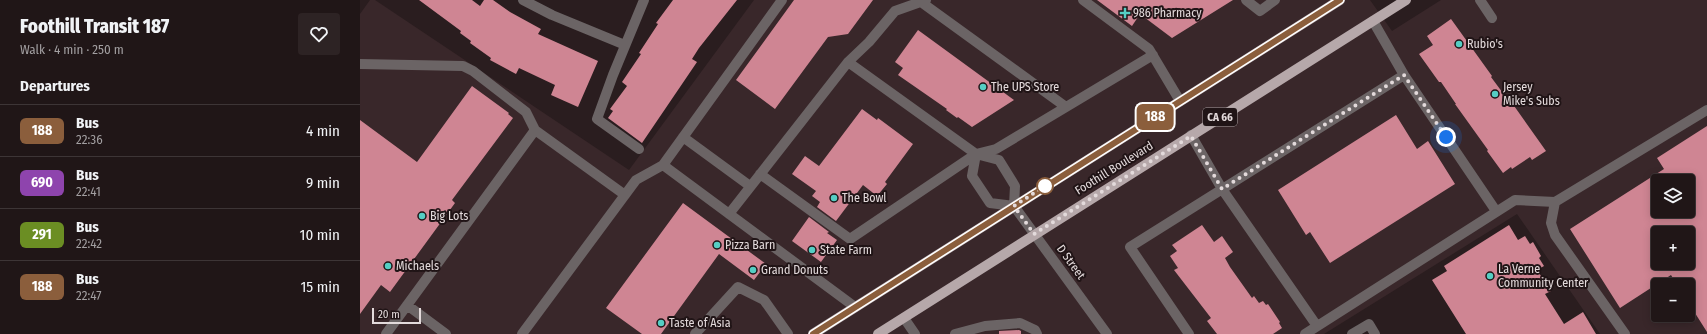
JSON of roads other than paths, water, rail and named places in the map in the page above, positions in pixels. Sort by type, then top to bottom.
[{"type":"main road","name":"Foothill Boulevard","points":[[878,334],[1406,0]]},
{"type":"main road","name":"Foothill Boulevard","points":[[813,334],[1338,1]]},
{"type":"street","points":[[523,0],[552,15],[625,44]]},
{"type":"street","points":[[638,149],[597,119],[625,44],[644,0]]},
{"type":"street","points":[[522,334],[636,180],[663,165],[782,0]]},
{"type":"street","points":[[1083,0],[1149,49],[1180,101]]},
{"type":"street","points":[[1246,0],[1260,11],[1275,0]]},
{"type":"street","points":[[1480,0],[1492,18]]},
{"type":"street","points":[[729,214],[848,62],[869,42],[895,11],[923,1],[1066,107]]},
{"type":"street","points":[[1373,21],[1404,75],[1496,211]]},
{"type":"street","points":[[760,174],[850,239],[976,154],[996,149],[1153,55]]},
{"type":"street","points":[[848,62],[976,154],[998,160],[1015,186],[1014,206],[990,203],[972,176],[976,154]]},
{"type":"street","points":[[360,64],[463,66],[473,70],[526,112],[535,130],[625,195]]},
{"type":"street","points":[[1189,334],[1130,247],[1404,75]]},
{"type":"street","points":[[1305,334],[1515,200],[1555,202],[1707,110]]},
{"type":"street","points":[[386,334],[535,130]]},
{"type":"street","points":[[1191,136],[1222,189],[1317,326]]},
{"type":"street","points":[[683,137],[750,186]]},
{"type":"street","points":[[663,165],[855,307]]},
{"type":"street","points":[[1555,202],[1551,223],[1555,235],[1625,334]]},
{"type":"street","name":"D Street","points":[[1014,206],[1107,334]]},
{"type":"street","points":[[695,334],[738,287],[764,300],[788,334]]},
{"type":"street","points":[[407,305],[446,334]]},
{"type":"street","points":[[904,318],[915,334]]},
{"type":"street","points":[[955,334],[985,326],[1020,323],[1035,330],[1037,334]]},
{"type":"street","points":[[1352,334],[1369,324],[1375,334]]},
{"type":"place","name":"986 Pharmacy","points":[[1125,13]]},
{"type":"place","name":"Rubio's","points":[[1459,44]]},
{"type":"place","name":"The UPS Store","points":[[983,87]]},
{"type":"place","name":"Jersey Mike's Subs","points":[[1495,94]]},
{"type":"place","name":"The Bowl","points":[[834,198]]},
{"type":"place","name":"Big Lots","points":[[422,216]]},
{"type":"place","name":"Pizza Barn","points":[[717,245]]},
{"type":"place","name":"State Farm","points":[[812,250]]},
{"type":"place","name":"Michaels","points":[[388,266]]},
{"type":"place","name":"Grand Donuts","points":[[753,270]]},
{"type":"place","name":"La Verne Community Center","points":[[1490,276]]},
{"type":"place","name":"Taste of Asia","points":[[661,323]]}]
